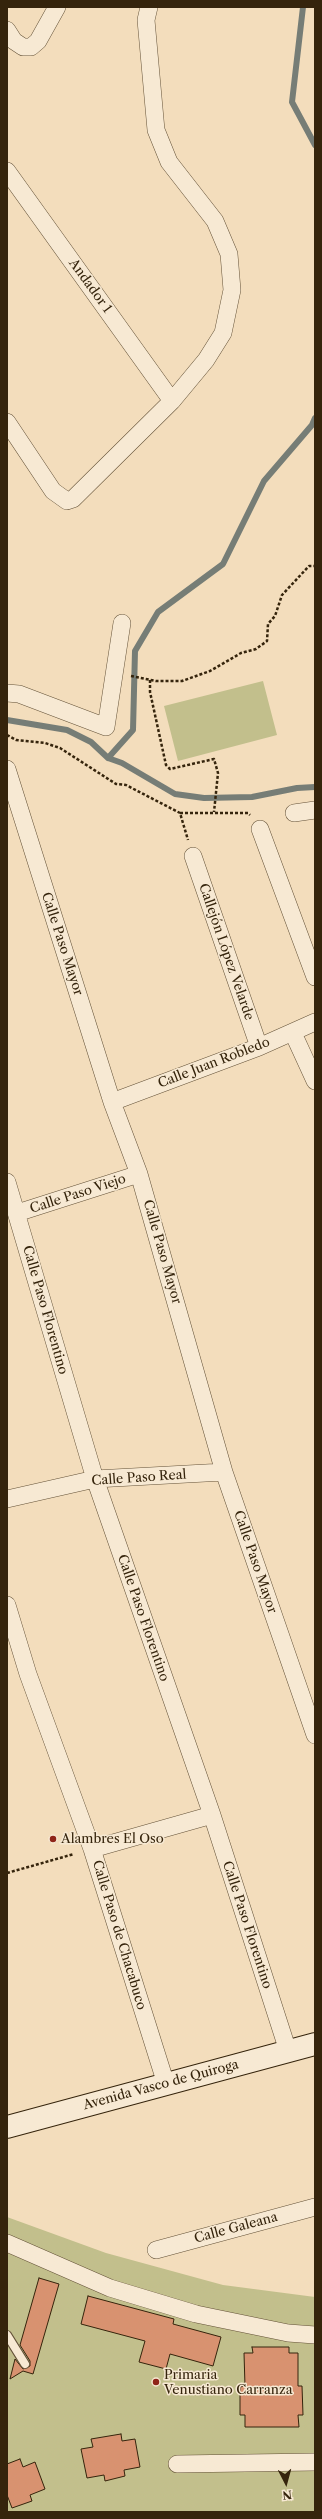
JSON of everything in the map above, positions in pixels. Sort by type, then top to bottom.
[{"type":"main road","name":"Avenida Vasco de Quiroga","points":[[7,2127],[315,2044]]},
{"type":"street","points":[[7,30],[14,41],[23,47],[31,47],[38,41],[57,7]]},
{"type":"street","points":[[7,422],[53,491],[68,501],[82,492],[172,401],[206,360],[223,333],[232,290],[229,254],[215,221],[169,162],[156,130],[146,20],[149,7]]},
{"type":"street","name":"Andador 1","points":[[7,172],[172,401]]},
{"type":"street","points":[[7,693],[19,694],[106,727],[122,623]]},
{"type":"street","name":"Calle Paso Mayor","points":[[7,769],[112,1102],[139,1174],[224,1472],[315,1735]]},
{"type":"street","points":[[294,813],[315,810]]},
{"type":"street","points":[[260,829],[315,977]]},
{"type":"street","name":"Callejón López Velarde","points":[[193,856],[259,1047]]},
{"type":"street","name":"Calle Juan Robledo","points":[[112,1102],[259,1047],[294,1033],[315,1022]]},
{"type":"street","points":[[294,1033],[315,1082]]},
{"type":"street","name":"Calle Paso Viejo","points":[[17,1213],[139,1174]]},
{"type":"street","name":"Calle Paso Florentino","points":[[7,1182],[95,1479],[212,1815],[288,2051]]},
{"type":"street","name":"Calle Paso Real","points":[[7,1499],[95,1479],[224,1472]]},
{"type":"street","name":"Calle Paso de Chacabuco","points":[[7,1605],[28,1674],[92,1849],[166,2084]]},
{"type":"street","points":[[92,1849],[212,1815]]},
{"type":"street","name":"Calle Galeana","points":[[156,2250],[315,2207]]},
{"type":"street","points":[[7,2243],[110,2288],[188,2312],[288,2333],[315,2335]]},
{"type":"street","points":[[177,2464],[315,2462]]},
{"type":"lane","points":[[7,2334],[25,2364]]},
{"type":"path","points":[[129,676],[182,681],[210,671],[241,653],[256,648],[267,641],[268,624],[275,616],[282,596],[309,566],[315,566]]},
{"type":"path","points":[[150,679],[150,692],[166,765],[170,769],[214,759],[218,773],[214,812]]},
{"type":"path","points":[[7,734],[16,740],[45,743],[60,748],[116,784],[126,785],[180,813],[248,813],[260,829]]},
{"type":"path","points":[[180,813],[193,856]]},
{"type":"path","points":[[7,1873],[92,1849]]},
{"type":"shaded area","points":[[263,681],[277,735],[178,761],[164,706]]},
{"type":"shaded area","points":[[7,2217],[106,2253],[223,2285],[315,2297],[315,2512],[7,2512]]},
{"type":"building","points":[[39,2278],[59,2284],[33,2374],[23,2371],[10,2379],[15,2359],[23,2369],[30,2366],[30,2361],[20,2345]]},
{"type":"building","points":[[88,2296],[174,2319],[173,2324],[221,2337],[213,2366],[170,2354],[166,2369],[139,2362],[145,2341],[81,2324]]},
{"type":"building","points":[[252,2347],[289,2347],[289,2353],[298,2353],[298,2386],[302,2386],[303,2415],[298,2415],[299,2427],[245,2427],[245,2415],[240,2415],[240,2387],[245,2386],[244,2353],[253,2353]]},
{"type":"building","points":[[121,2434],[122,2441],[135,2439],[140,2467],[124,2470],[125,2476],[105,2481],[104,2475],[87,2478],[81,2449],[93,2447],[91,2439]]},
{"type":"building","points":[[20,2459],[23,2467],[35,2462],[45,2489],[30,2495],[32,2501],[12,2508],[7,2495],[7,2464]]},
{"type":"waterway","points":[[303,7],[292,102],[315,145]]},
{"type":"waterway","points":[[108,758],[133,730],[135,651],[158,612],[223,564],[264,481],[312,425],[315,418]]},
{"type":"waterway","points":[[7,720],[67,730],[91,742],[108,758],[122,763],[175,794],[204,798],[252,797],[297,788],[315,787]]},
{"type":"place","name":"Alambres El Oso","points":[[53,1839]]},
{"type":"place","name":"Primaria Venustiano Carranza","points":[[156,2382]]}]
